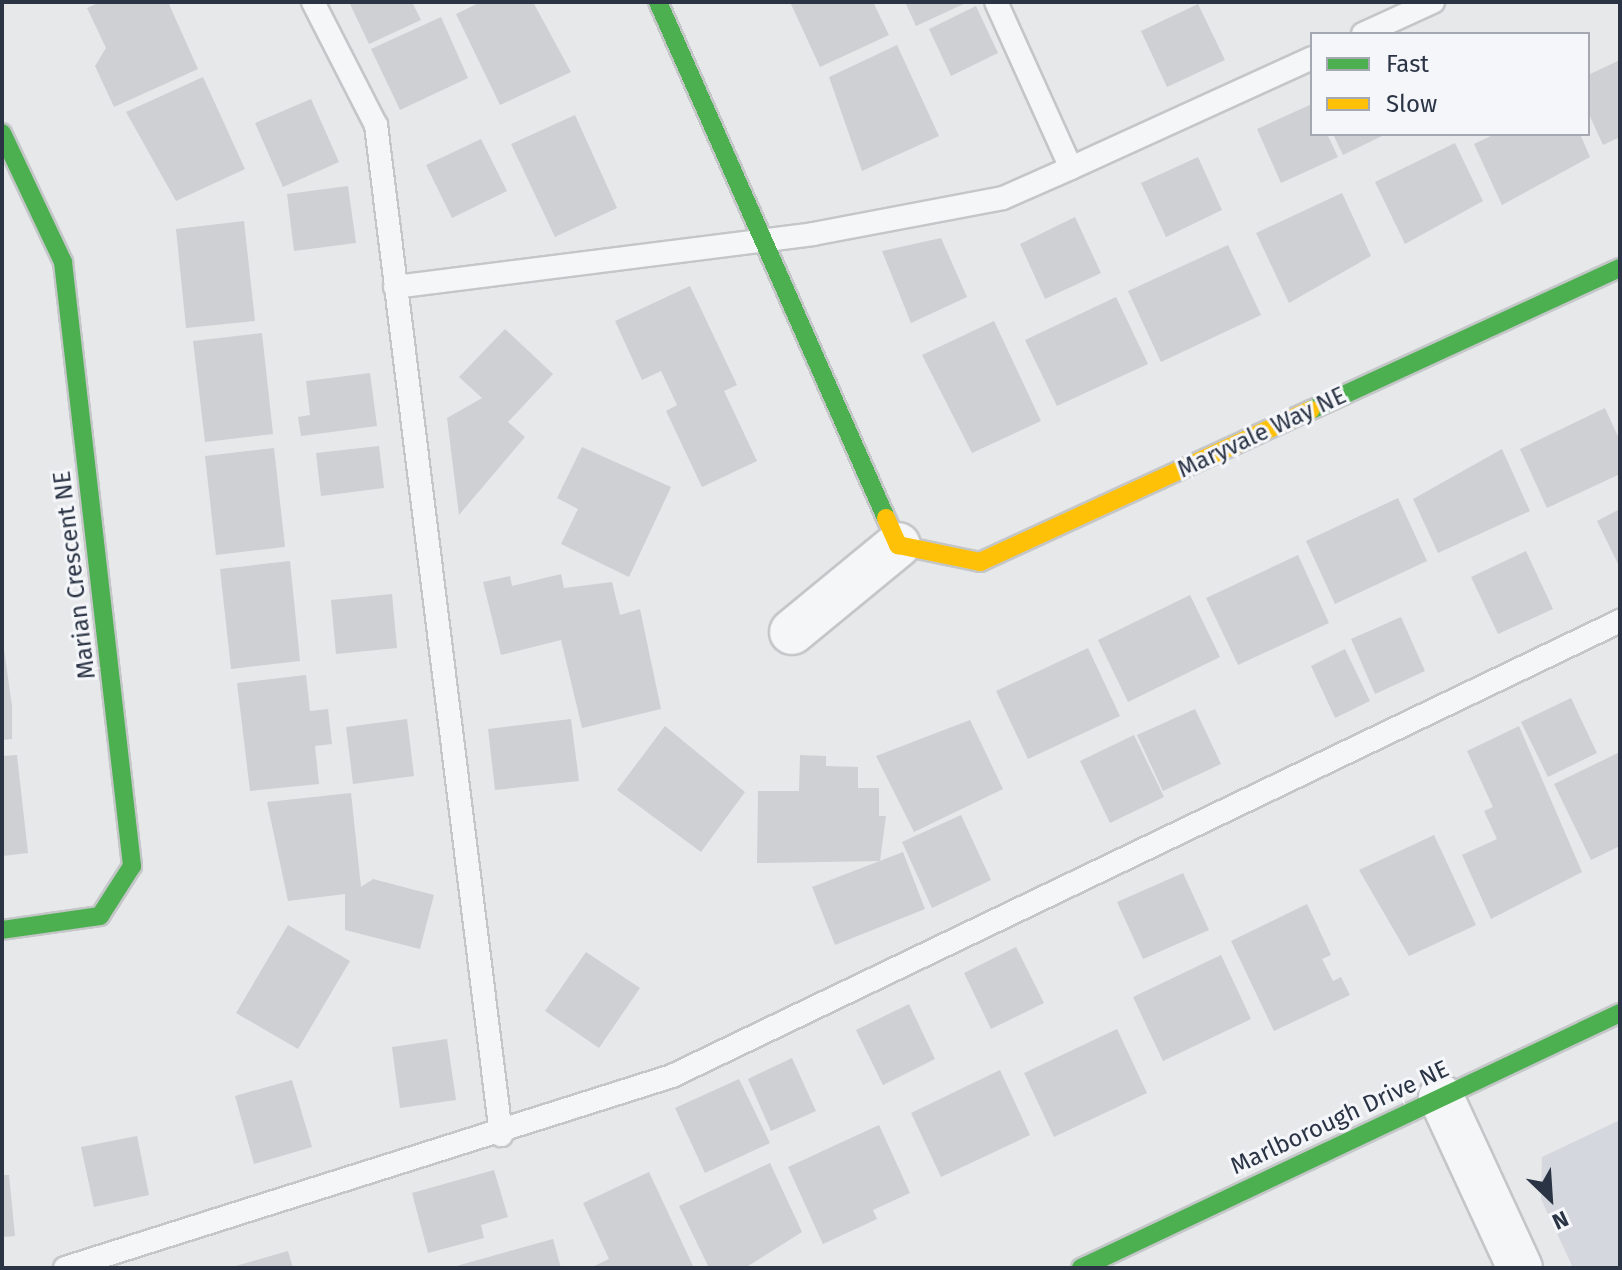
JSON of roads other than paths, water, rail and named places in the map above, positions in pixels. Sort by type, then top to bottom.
[{"type":"street","points":[[658,2],[898,545],[792,632]]},
{"type":"street","name":"Marian Crescent NE","points":[[2,133],[63,262],[132,866],[100,916],[2,930]]},
{"type":"street","name":"Maryvale Way NE","points":[[898,545],[980,562],[1620,268]]},
{"type":"street","name":"Marlborough Drive NE","points":[[1081,1268],[1620,1013]]},
{"type":"street","points":[[1441,1097],[1520,1268]]},
{"type":"lane","points":[[313,2],[376,125],[501,1135]]},
{"type":"lane","points":[[996,2],[1071,168]]},
{"type":"lane","points":[[1367,32],[1433,2]]},
{"type":"lane","points":[[395,287],[765,242],[1003,198],[1310,59]]},
{"type":"lane","points":[[65,1268],[501,1135],[672,1076],[1620,621]]}]
